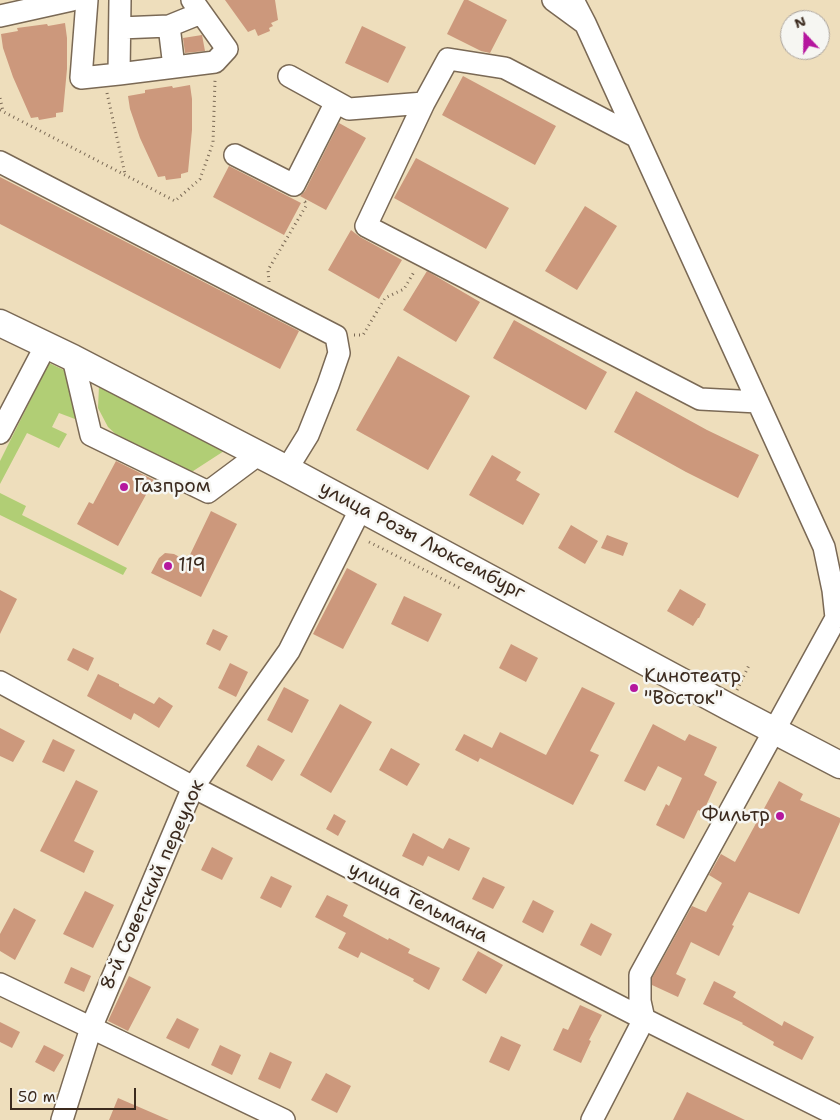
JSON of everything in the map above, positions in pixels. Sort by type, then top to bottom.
[{"type":"main road","name":"улица Розы Люксембург","points":[[0,323],[46,344],[288,469],[840,765]]},
{"type":"street","points":[[0,16],[72,0]]},
{"type":"street","points":[[87,0],[81,78],[215,62],[227,49],[196,6],[169,26],[120,28]]},
{"type":"street","points":[[111,75],[120,28],[120,0]]},
{"type":"street","points":[[553,0],[585,24]]},
{"type":"street","points":[[573,0],[824,547],[838,617],[640,975],[640,1001],[644,1019],[592,1120]]},
{"type":"street","points":[[169,26],[174,67]]},
{"type":"street","points":[[637,137],[505,68],[448,59],[424,104],[366,226],[700,399],[758,402]]},
{"type":"street","points":[[289,76],[349,108],[424,104]]},
{"type":"street","points":[[235,155],[294,184],[336,102]]},
{"type":"street","points":[[0,162],[336,336],[339,352],[325,393],[308,435],[288,469]]},
{"type":"street","points":[[0,433],[46,344]]},
{"type":"street","points":[[73,358],[91,434],[208,492],[259,454]]},
{"type":"street","name":"8-й Советский переулок","points":[[62,1120],[91,1028],[194,787],[288,651],[361,508]]},
{"type":"street","name":"улица Тельмана","points":[[0,682],[194,787],[644,1019],[840,1117]]},
{"type":"street","points":[[0,984],[284,1120]]},
{"type":"path","points":[[0,98],[2,111],[175,200],[200,179],[213,143],[215,62]]},
{"type":"path","points":[[111,75],[125,174]]},
{"type":"path","points":[[272,302],[268,270],[306,206],[305,202],[294,197],[294,184]]},
{"type":"path","points":[[336,336],[363,335],[385,298],[404,289],[418,266]]},
{"type":"path","points":[[737,690],[750,663]]},
{"type":"green space","points":[[49,363],[66,371],[78,412],[75,419],[59,413],[52,427],[67,434],[59,448],[27,433],[0,484],[0,461]]},
{"type":"green space","points":[[99,386],[224,451],[187,475],[121,439],[108,427],[98,408]]},
{"type":"green space","points":[[0,493],[26,506],[22,515],[127,568],[123,575],[0,515]]},
{"type":"building","points":[[225,0],[275,0],[278,20],[271,23],[273,26],[269,28],[270,31],[258,36],[255,29],[248,32]]},
{"type":"building","points":[[464,0],[468,0],[507,20],[490,53],[481,51],[447,34]]},
{"type":"building","points":[[65,23],[67,69],[63,112],[56,113],[56,117],[39,120],[38,117],[31,118],[13,77],[3,48],[1,34],[18,31],[17,28]]},
{"type":"building","points":[[362,26],[406,47],[388,83],[345,63]]},
{"type":"building","points":[[202,35],[205,51],[185,53],[183,38]]},
{"type":"building","points":[[463,76],[556,126],[535,165],[442,115]]},
{"type":"building","points":[[190,85],[192,130],[188,172],[181,174],[181,178],[166,180],[165,176],[158,177],[140,138],[130,109],[128,96],[145,93],[145,90]]},
{"type":"building","points":[[339,123],[366,138],[326,210],[300,196],[305,191]]},
{"type":"building","points":[[416,158],[509,208],[486,249],[394,198]]},
{"type":"building","points":[[229,166],[301,203],[284,235],[213,197]]},
{"type":"building","points":[[0,177],[299,331],[280,369],[0,224]]},
{"type":"building","points":[[585,206],[617,226],[577,290],[545,271]]},
{"type":"building","points":[[351,230],[402,260],[379,299],[328,270]]},
{"type":"building","points":[[427,271],[480,302],[456,342],[403,310]]},
{"type":"building","points":[[514,320],[607,372],[586,410],[493,358]]},
{"type":"building","points":[[398,356],[470,396],[428,470],[356,430]]},
{"type":"building","points":[[636,391],[707,430],[759,455],[738,498],[614,432]]},
{"type":"building","points":[[492,455],[521,472],[516,480],[540,494],[523,525],[469,495]]},
{"type":"building","points":[[116,461],[154,480],[118,546],[77,524],[89,502],[93,504]]},
{"type":"building","points":[[211,511],[237,524],[201,597],[151,573],[159,558],[165,553],[174,554],[187,561]]},
{"type":"building","points":[[571,525],[598,541],[585,564],[558,548]]},
{"type":"building","points":[[607,535],[628,543],[623,556],[601,548]]},
{"type":"building","points":[[347,568],[377,584],[343,649],[313,634]]},
{"type":"building","points":[[680,589],[706,604],[693,626],[667,611]]},
{"type":"building","points":[[0,590],[17,599],[0,634]]},
{"type":"building","points":[[404,596],[442,614],[428,642],[391,624]]},
{"type":"building","points":[[213,629],[228,636],[220,651],[206,644]]},
{"type":"building","points":[[511,644],[538,658],[526,682],[499,668]]},
{"type":"building","points":[[73,648],[94,658],[88,671],[67,660]]},
{"type":"building","points":[[230,663],[248,672],[236,697],[218,688]]},
{"type":"building","points":[[98,674],[154,704],[159,697],[173,706],[159,728],[134,713],[131,720],[87,696]]},
{"type":"building","points":[[284,687],[309,700],[292,733],[267,720]]},
{"type":"building","points":[[582,687],[615,703],[590,751],[599,755],[573,805],[480,758],[478,762],[455,750],[464,734],[492,748],[500,732],[546,755]]},
{"type":"building","points":[[340,704],[372,722],[331,793],[300,775]]},
{"type":"building","points":[[653,724],[685,741],[689,734],[717,747],[704,775],[717,782],[703,812],[698,810],[684,839],[656,825],[666,804],[669,806],[682,778],[658,766],[645,791],[624,781]]},
{"type":"building","points":[[0,728],[25,741],[13,762],[0,756]]},
{"type":"building","points":[[53,739],[75,750],[64,772],[42,762]]},
{"type":"building","points":[[258,745],[285,760],[272,781],[246,766]]},
{"type":"building","points":[[391,748],[420,764],[407,786],[379,770]]},
{"type":"building","points":[[76,780],[98,791],[74,841],[94,851],[84,873],[40,851]]},
{"type":"building","points":[[779,781],[803,794],[800,800],[840,818],[840,822],[799,914],[749,892],[719,956],[691,942],[676,974],[686,979],[678,997],[652,985],[652,978],[692,906],[706,912],[722,883],[709,875],[721,854],[735,862]]},
{"type":"building","points":[[334,814],[346,821],[338,836],[326,829]]},
{"type":"building","points":[[413,833],[443,849],[449,838],[470,848],[459,871],[428,856],[423,866],[402,856]]},
{"type":"building","points":[[212,847],[233,858],[222,880],[201,870]]},
{"type":"building","points":[[271,876],[292,886],[281,908],[260,898]]},
{"type":"building","points":[[483,877],[505,887],[493,909],[472,899]]},
{"type":"building","points":[[85,891],[114,905],[93,948],[63,934]]},
{"type":"building","points":[[327,895],[348,905],[343,916],[388,940],[389,938],[410,949],[408,953],[440,968],[429,990],[413,981],[414,979],[361,952],[358,958],[338,948],[346,933],[315,917]]},
{"type":"building","points":[[533,900],[554,911],[543,933],[522,922]]},
{"type":"building","points":[[14,908],[36,920],[15,960],[0,951],[0,934]]},
{"type":"building","points":[[591,923],[612,934],[601,956],[580,945]]},
{"type":"building","points":[[478,951],[503,965],[486,994],[462,980]]},
{"type":"building","points":[[71,967],[91,976],[84,992],[64,983]]},
{"type":"building","points":[[129,976],[151,987],[128,1031],[108,1021]]},
{"type":"building","points":[[714,981],[736,992],[733,997],[782,1026],[784,1021],[814,1037],[802,1060],[773,1045],[774,1042],[743,1023],[703,1004]]},
{"type":"building","points":[[580,1005],[602,1015],[589,1040],[591,1041],[581,1063],[553,1050],[563,1028],[568,1030]]},
{"type":"building","points":[[177,1018],[199,1029],[189,1049],[166,1038]]},
{"type":"building","points":[[0,1022],[20,1032],[12,1048],[0,1042]]},
{"type":"building","points":[[501,1036],[521,1045],[509,1071],[489,1062]]},
{"type":"building","points":[[44,1045],[64,1055],[54,1072],[35,1062]]},
{"type":"building","points":[[220,1045],[241,1055],[232,1075],[211,1065]]},
{"type":"building","points":[[270,1052],[292,1062],[280,1089],[258,1079]]},
{"type":"building","points":[[326,1073],[351,1086],[337,1113],[311,1100]]},
{"type":"building","points":[[687,1092],[745,1120],[673,1120]]},
{"type":"building","points":[[118,1098],[169,1120],[109,1120]]},
{"type":"place","name":"Газпром","points":[[124,487]]},
{"type":"place","name":"119","points":[[168,566]]},
{"type":"place","name":"Кинотеатр \"Восток\"","points":[[634,688]]},
{"type":"place","name":"Фильтр","points":[[780,816]]}]
